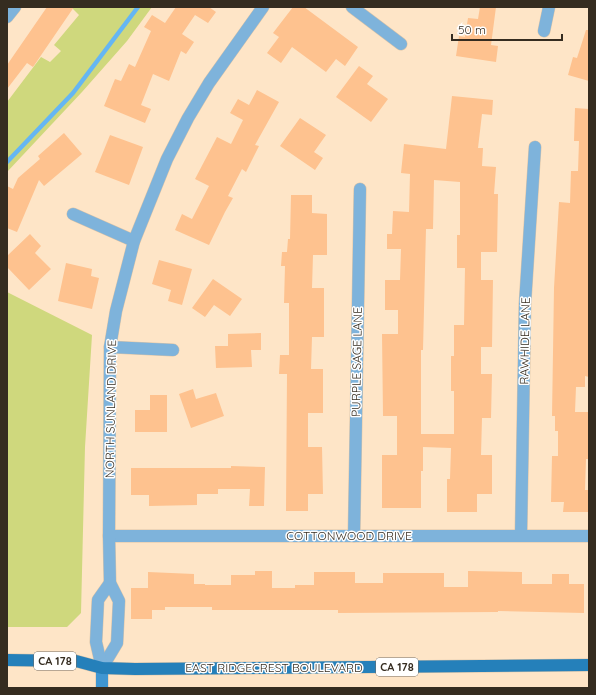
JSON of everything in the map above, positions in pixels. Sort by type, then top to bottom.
[{"type":"main road","name":"EAST RIDGECREST BOULEVARD","points":[[7,660],[76,661],[102,668],[135,669],[589,665]]},
{"type":"street","points":[[7,17],[15,7]]},
{"type":"street","name":"NORTH SUNLAND DRIVE","points":[[102,668],[117,643],[119,601],[110,583],[109,536],[110,347],[116,311],[134,241],[167,159],[188,118],[209,83],[263,7]]},
{"type":"street","points":[[352,7],[401,44]]},
{"type":"street","points":[[544,31],[549,7]]},
{"type":"street","name":"RAWHIDE LANE","points":[[521,536],[525,304],[535,147]]},
{"type":"street","name":"PURPLE SAGE LANE","points":[[354,536],[360,189]]},
{"type":"street","points":[[73,214],[134,241]]},
{"type":"street","points":[[110,347],[174,350]]},
{"type":"street","name":"COTTONWOOD DRIVE","points":[[109,536],[589,536]]},
{"type":"street","points":[[102,688],[102,668],[96,642],[98,600],[110,583]]},
{"type":"green space","points":[[71,7],[152,7],[127,41],[82,92],[7,172],[7,102],[41,57],[50,62],[61,51],[54,45],[79,15]]},
{"type":"green space","points":[[7,292],[92,335],[85,447],[81,613],[67,627],[7,627]]},
{"type":"building","points":[[47,7],[74,7],[33,67],[27,63],[7,89],[7,65]]},
{"type":"building","points":[[176,7],[209,7],[216,12],[208,23],[195,15],[182,34],[194,42],[186,54],[181,51],[169,81],[153,74],[141,105],[151,109],[145,123],[104,106],[115,79],[121,81],[129,64],[135,67],[151,31],[144,27],[152,15],[165,23]]},
{"type":"building","points":[[293,7],[304,7],[358,47],[345,66],[336,59],[326,72],[292,47],[281,63],[267,53],[279,37],[273,33]]},
{"type":"building","points":[[480,7],[496,7],[491,45],[498,46],[496,62],[456,56],[459,36],[465,37],[468,18],[478,19]]},
{"type":"building","points":[[586,30],[589,30],[589,81],[568,75],[573,57],[577,58]]},
{"type":"building","points":[[359,66],[373,76],[367,84],[388,99],[371,122],[336,97]]},
{"type":"building","points":[[257,90],[279,102],[255,145],[259,146],[246,172],[242,169],[228,196],[233,198],[209,245],[175,230],[182,214],[192,219],[209,186],[195,179],[217,137],[231,144],[243,120],[230,113],[238,99],[249,105]]},
{"type":"building","points":[[452,96],[493,100],[492,115],[482,114],[478,148],[483,148],[482,166],[496,167],[494,194],[498,194],[497,252],[481,252],[481,280],[493,280],[492,347],[481,347],[481,374],[492,374],[491,418],[482,418],[481,455],[492,455],[492,494],[477,494],[477,512],[447,512],[447,479],[450,479],[451,448],[423,447],[423,471],[421,471],[421,508],[382,508],[382,455],[397,455],[397,416],[383,416],[382,334],[398,334],[398,310],[385,310],[385,280],[400,280],[401,249],[387,249],[387,234],[392,234],[393,211],[409,212],[410,174],[401,173],[404,144],[446,149]],"holes":[[[434,180],[460,182],[460,235],[457,235],[457,268],[465,268],[464,325],[454,325],[454,356],[451,356],[451,391],[454,391],[454,434],[421,434],[421,350],[423,350],[426,229],[433,229]]]},
{"type":"building","points":[[575,108],[589,109],[589,377],[585,376],[585,387],[576,387],[575,412],[589,412],[589,459],[586,459],[585,490],[589,490],[589,512],[563,512],[564,502],[551,502],[552,456],[558,456],[558,431],[555,431],[555,416],[552,416],[554,288],[559,202],[570,203],[571,171],[578,171],[579,141],[574,141]]},
{"type":"building","points":[[300,118],[326,135],[314,152],[323,158],[315,170],[280,146]]},
{"type":"building","points":[[64,133],[82,154],[44,186],[39,180],[17,232],[7,228],[7,186],[13,189],[18,178],[40,159],[38,156]]},
{"type":"building","points":[[110,135],[143,147],[129,185],[95,172]]},
{"type":"building","points":[[291,195],[312,195],[312,213],[327,214],[327,255],[313,255],[312,288],[324,288],[324,337],[312,337],[311,369],[323,369],[323,413],[308,413],[308,447],[322,447],[323,494],[308,494],[308,511],[286,511],[287,374],[279,374],[280,355],[289,355],[289,303],[284,303],[285,266],[281,266],[282,252],[287,252],[288,239],[290,239]]},
{"type":"building","points":[[30,234],[41,246],[35,253],[51,269],[29,290],[7,267],[7,256]]},
{"type":"building","points":[[159,260],[192,269],[182,305],[168,301],[171,290],[152,284]]},
{"type":"building","points":[[66,263],[92,269],[91,276],[99,278],[92,309],[58,301]]},
{"type":"building","points":[[213,279],[242,299],[230,316],[214,305],[205,317],[192,308]]},
{"type":"building","points":[[261,333],[261,350],[251,350],[252,367],[216,368],[215,346],[228,346],[228,334]]},
{"type":"building","points":[[193,389],[196,399],[216,393],[224,416],[191,428],[179,394]]},
{"type":"building","points":[[150,395],[167,395],[167,432],[135,432],[135,410],[150,410]]},
{"type":"building","points":[[231,466],[265,467],[264,506],[249,506],[250,489],[218,489],[218,494],[197,494],[197,505],[149,506],[149,495],[131,495],[131,468],[231,468]]},
{"type":"building","points":[[255,571],[272,571],[272,588],[295,588],[295,585],[314,585],[314,572],[355,572],[355,583],[383,583],[383,573],[444,573],[444,587],[468,587],[468,571],[522,572],[522,584],[552,584],[552,574],[569,574],[569,584],[584,584],[584,613],[498,611],[338,613],[338,610],[212,610],[212,607],[165,607],[165,610],[152,610],[152,619],[131,619],[131,588],[148,588],[148,572],[194,574],[194,584],[231,585],[231,575],[255,575]]},
{"type":"waterway","points":[[7,162],[73,93],[138,7]]}]
